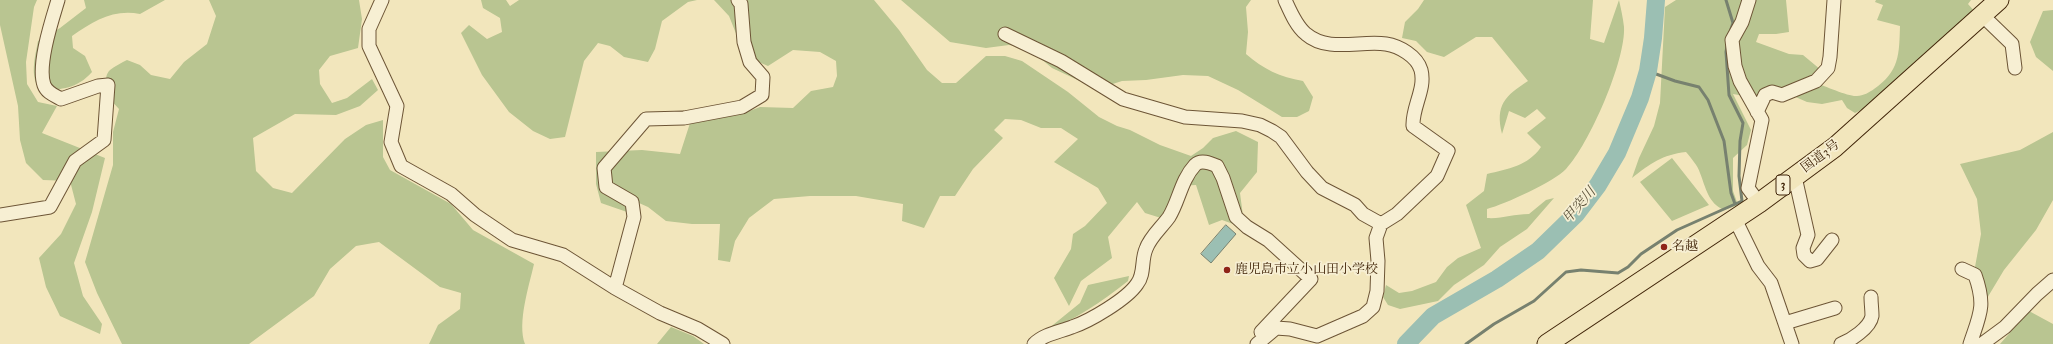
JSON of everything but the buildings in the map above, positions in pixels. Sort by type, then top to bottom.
[{"type":"highway","name":"国道3号","points":[[1547,344],[1759,203],[1794,177],[1857,128],[1999,0]]},
{"type":"street","points":[[0,215],[50,207],[75,161],[104,140],[108,85],[98,86],[61,99],[50,93],[44,86],[42,71],[48,33],[58,0]]},
{"type":"street","points":[[382,0],[369,29],[369,46],[397,106],[391,142],[402,166],[450,194],[475,215],[512,240],[563,255],[615,288],[660,313],[698,329],[723,344]]},
{"type":"street","points":[[615,288],[634,217],[632,202],[606,187],[604,168],[646,119],[684,118],[742,107],[762,94],[764,78],[750,62],[744,42],[741,4],[738,0]]},
{"type":"street","points":[[1257,344],[1276,328],[1290,329],[1317,336],[1363,316],[1373,307],[1377,291],[1378,261],[1376,238],[1381,224],[1397,214],[1437,176],[1448,151],[1413,126],[1413,116],[1422,83],[1421,69],[1415,58],[1386,44],[1343,46],[1316,40],[1305,33],[1291,13],[1285,0]]},
{"type":"street","points":[[1749,0],[1742,22],[1732,40],[1735,66],[1740,82],[1762,120],[1748,188],[1759,203]]},
{"type":"street","points":[[1757,112],[1765,96],[1772,92],[1782,95],[1816,82],[1828,68],[1834,0]]},
{"type":"street","points":[[1982,15],[2012,44],[2015,68]]},
{"type":"street","points":[[1005,34],[1061,61],[1123,99],[1185,117],[1242,121],[1260,125],[1272,131],[1281,137],[1307,172],[1322,188],[1355,205],[1363,214],[1381,224]]},
{"type":"street","points":[[1034,344],[1040,338],[1074,327],[1092,318],[1120,301],[1138,283],[1142,272],[1142,258],[1147,246],[1170,216],[1179,191],[1195,165],[1202,162],[1217,166],[1223,178],[1236,217],[1247,227],[1268,240],[1310,279],[1250,344]]},
{"type":"street","points":[[1794,177],[1808,234],[1803,248],[1804,255],[1810,261],[1817,259],[1832,240]]},
{"type":"street","points":[[1735,218],[1758,266],[1771,283],[1792,344]]},
{"type":"street","points":[[1962,269],[1975,275],[1982,295],[1981,313],[1970,344]]},
{"type":"street","points":[[1982,344],[2006,327],[2037,294],[2053,280]]},
{"type":"street","points":[[1842,344],[1869,324],[1872,317],[1871,297]]},
{"type":"street","points":[[1785,323],[1835,308]]},
{"type":"green space","points":[[0,0],[37,0],[34,7],[26,62],[27,84],[38,102],[57,106],[42,133],[105,158],[92,212],[74,263],[83,296],[102,324],[100,334],[60,316],[46,287],[39,258],[61,234],[76,204],[70,181],[43,180],[26,163],[20,140],[18,106],[0,25]]},
{"type":"green space","points":[[84,0],[165,0],[140,14],[121,13],[96,21],[72,36],[73,48],[85,56],[92,72],[81,82],[75,85],[62,89],[41,91],[37,86],[34,74],[34,60],[38,41],[60,28],[86,8]]},
{"type":"green space","points":[[209,0],[359,0],[362,19],[358,48],[330,56],[319,70],[320,84],[332,103],[347,98],[372,79],[378,90],[360,106],[336,115],[295,114],[253,138],[256,171],[273,188],[292,193],[345,139],[366,125],[383,120],[383,157],[390,170],[451,204],[473,230],[534,264],[523,315],[522,326],[525,344],[429,344],[438,325],[460,309],[461,293],[440,287],[379,242],[356,246],[330,269],[314,296],[249,344],[122,344],[97,293],[85,262],[113,165],[113,132],[119,109],[107,96],[106,77],[110,70],[127,60],[140,65],[151,75],[170,79],[184,62],[207,44],[216,16]]},
{"type":"green space","points":[[481,0],[506,0],[510,6],[519,0],[697,0],[688,2],[662,21],[655,49],[648,62],[624,57],[610,46],[598,43],[584,61],[565,137],[550,139],[533,131],[509,112],[482,75],[461,33],[469,25],[487,39],[502,32],[500,18],[483,8]]},
{"type":"green space","points":[[714,0],[874,0],[899,30],[927,70],[942,83],[956,83],[986,56],[1005,56],[1022,61],[1068,92],[1099,117],[1160,145],[1191,156],[1203,148],[1213,138],[1236,131],[1258,142],[1257,172],[1240,193],[1243,216],[1236,225],[1222,220],[1209,225],[1196,185],[1177,186],[1161,218],[1145,213],[1137,202],[1108,237],[1112,258],[1081,281],[1069,306],[1054,278],[1071,249],[1073,234],[1085,226],[1107,203],[1098,188],[1054,162],[1078,139],[1061,128],[1041,128],[1021,120],[1005,119],[994,130],[1003,138],[973,169],[955,196],[940,196],[924,228],[902,221],[903,204],[856,196],[810,196],[774,199],[749,218],[735,241],[730,262],[718,260],[720,224],[692,224],[666,221],[648,207],[630,199],[627,212],[601,203],[596,184],[596,152],[642,150],[680,154],[691,120],[739,115],[760,107],[793,108],[811,91],[833,87],[837,76],[836,61],[820,52],[793,50],[768,66],[745,56],[729,16]]},
{"type":"green space","points":[[901,0],[1251,0],[1246,7],[1248,32],[1246,54],[1272,72],[1303,81],[1313,97],[1309,111],[1297,117],[1282,117],[1238,90],[1208,76],[1183,75],[1146,80],[1122,81],[1097,89],[1052,68],[1028,48],[1009,45],[986,48],[950,42]]},
{"type":"green space","points":[[1424,0],[1593,0],[1590,39],[1604,43],[1619,0],[1624,27],[1623,42],[1613,80],[1595,122],[1585,141],[1566,169],[1551,180],[1517,198],[1487,209],[1487,218],[1529,214],[1546,200],[1554,198],[1527,229],[1500,247],[1484,265],[1454,285],[1438,301],[1400,309],[1388,305],[1383,297],[1386,285],[1399,293],[1412,291],[1436,282],[1447,267],[1458,258],[1481,248],[1466,205],[1484,191],[1487,174],[1524,163],[1536,153],[1541,147],[1527,133],[1546,118],[1537,109],[1525,118],[1509,111],[1502,134],[1500,124],[1501,108],[1513,92],[1528,81],[1492,37],[1476,37],[1444,57],[1427,52],[1416,41],[1402,38],[1405,22],[1418,9]]},
{"type":"green space","points":[[1676,0],[1786,0],[1789,32],[1759,34],[1756,42],[1789,54],[1803,55],[1821,70],[1816,83],[1853,96],[1866,94],[1883,82],[1893,69],[1898,53],[1900,26],[1877,20],[1883,5],[1875,2],[1876,0],[1971,0],[1968,4],[1976,13],[1863,109],[1855,113],[1847,108],[1842,100],[1822,104],[1807,102],[1791,95],[1762,99],[1733,94],[1751,130],[1747,145],[1733,158],[1733,191],[1738,205],[1724,210],[1711,199],[1698,168],[1686,152],[1670,155],[1657,160],[1632,178],[1639,158],[1654,126],[1660,103],[1665,7]]},
{"type":"green space","points":[[2053,10],[2053,71],[2036,57],[2030,42],[2043,11]]},
{"type":"green space","points":[[2053,132],[2053,200],[2036,230],[2004,270],[1980,310],[1973,278],[1981,234],[1977,199],[1960,164],[2020,150]]},
{"type":"green space","points":[[1672,158],[1709,205],[1672,221],[1640,182]]},
{"type":"green space","points":[[1129,276],[1128,281],[1098,303],[1066,322],[1043,333],[1080,303],[1088,285]]},
{"type":"green space","points":[[2029,311],[2053,324],[2053,344],[2000,344]]},
{"type":"green space","points":[[671,327],[693,336],[704,344],[657,344]]},
{"type":"water","points":[[1226,225],[1236,234],[1211,263],[1201,254]]},
{"type":"waterway","name":"甲突川","points":[[1406,344],[1433,316],[1497,279],[1538,251],[1576,214],[1598,185],[1617,153],[1640,98],[1648,71],[1653,38],[1656,0]]},
{"type":"waterway","points":[[1726,0],[1733,23],[1731,29]]},
{"type":"waterway","points":[[1466,344],[1494,324],[1534,301],[1566,272],[1581,270],[1618,273],[1628,267],[1641,254],[1677,230],[1742,201],[1739,176],[1740,141],[1743,123],[1729,95],[1726,52],[1727,46]]},
{"type":"waterway","points":[[1648,71],[1675,81],[1699,87],[1708,100],[1724,141],[1731,193],[1735,204]]},
{"type":"place","name":"名越","points":[[1664,247]]},
{"type":"place","name":"鹿児島市立小山田小学校","points":[[1227,270]]}]
